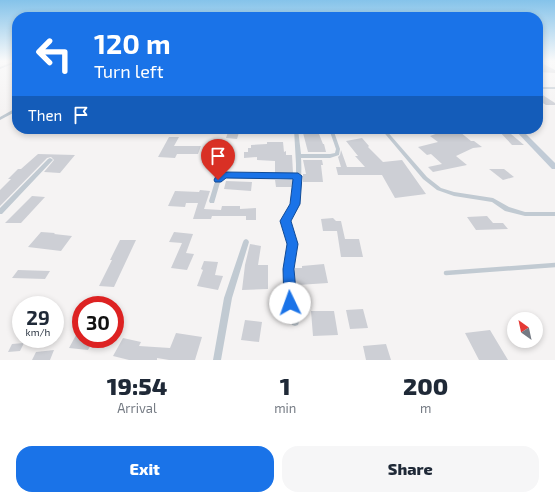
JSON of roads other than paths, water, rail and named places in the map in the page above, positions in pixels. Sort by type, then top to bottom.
[{"type":"street","points":[[543,88],[555,88]]},
{"type":"street","points":[[0,119],[12,112]]},
{"type":"street","points":[[295,322],[290,303],[288,269],[292,244],[285,221],[295,204],[299,156],[297,134]]},
{"type":"street","points":[[299,156],[330,156],[337,154],[338,149],[333,134]]},
{"type":"street","points":[[387,134],[425,178],[439,189],[454,194],[493,200],[507,209],[525,214],[555,214]]},
{"type":"street","points":[[522,134],[555,167]]},
{"type":"street","points":[[0,212],[50,160]]},
{"type":"street","points":[[212,201],[219,178],[222,176],[298,176]]},
{"type":"street","points":[[218,360],[228,298],[246,242]]},
{"type":"lane","points":[[446,273],[555,265]]}]
